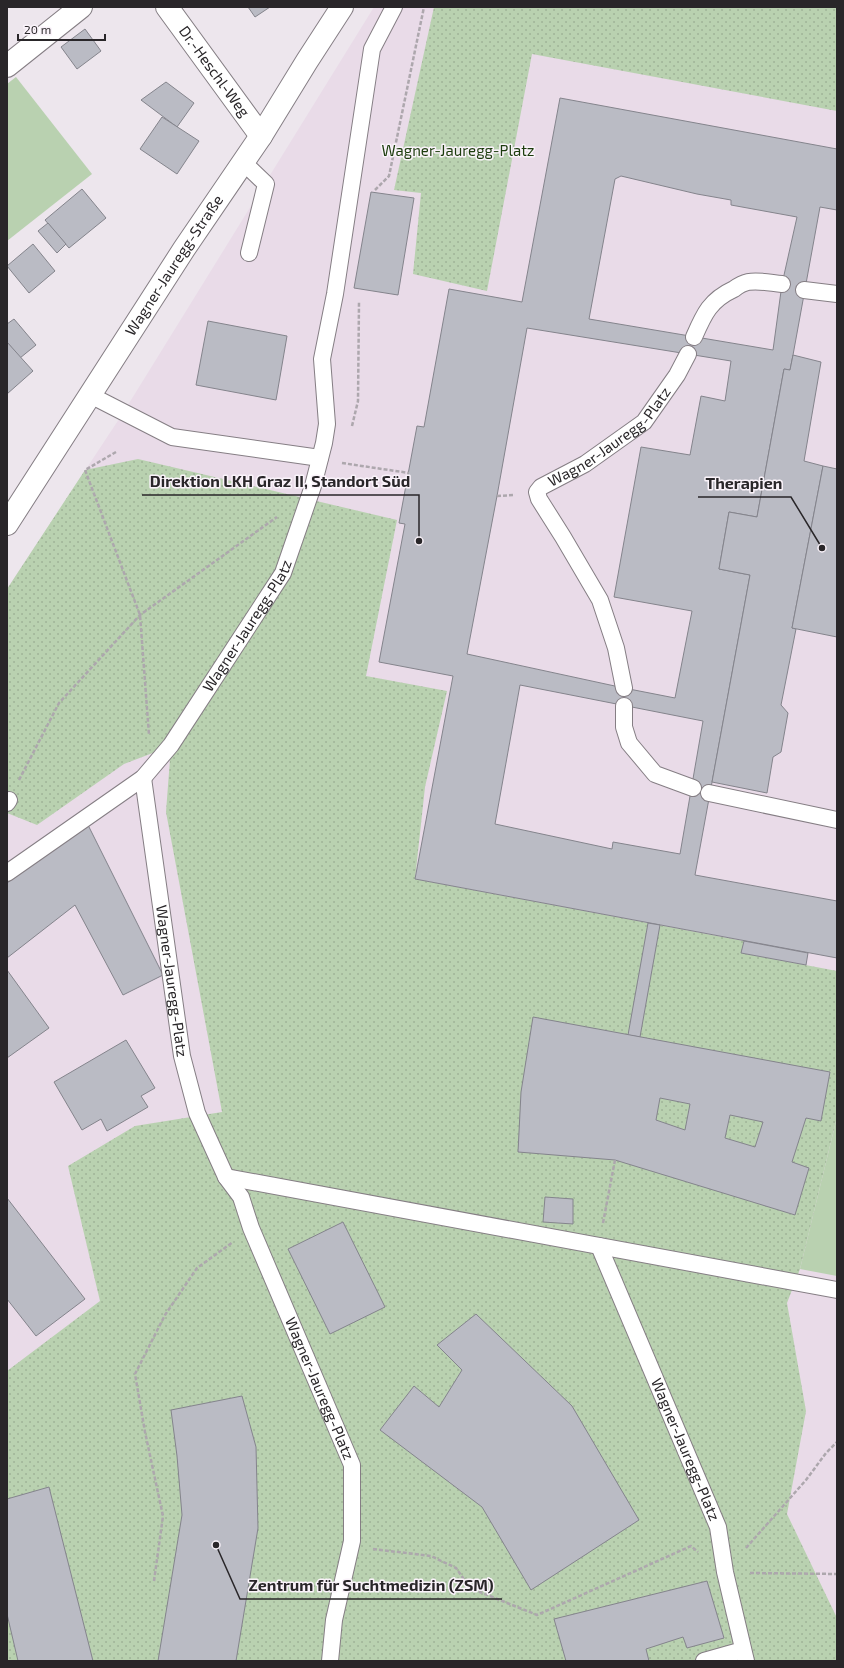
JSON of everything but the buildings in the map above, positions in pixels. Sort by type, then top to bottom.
[{"type":"main road","points":[[7,66],[81,7]]},
{"type":"main road","name":"Dr.-Heschl-Weg","points":[[167,7],[261,136]]},
{"type":"main road","name":"Wagner-Jauregg-Straße","points":[[7,524],[184,249],[261,136],[342,7]]},
{"type":"lane","name":"Wagner-Jauregg-Platz","points":[[7,873],[142,778],[171,745],[283,573],[313,486],[328,424],[322,359],[335,294],[372,49],[394,7]]},
{"type":"lane","points":[[244,162],[266,184],[249,253]]},
{"type":"lane","points":[[694,337],[701,319],[708,308],[727,292],[748,282],[782,284]]},
{"type":"lane","points":[[804,290],[837,294]]},
{"type":"lane","name":"Wagner-Jauregg-Platz","points":[[624,688],[616,648],[600,600],[539,499],[537,492],[541,487],[585,464],[644,422],[677,375],[688,354]]},
{"type":"lane","points":[[90,395],[172,437],[320,458]]},
{"type":"lane","points":[[624,706],[624,727],[629,743],[654,774],[693,788]]},
{"type":"lane","name":"Wagner-Jauregg-Platz","points":[[142,778],[182,1056],[197,1113],[226,1177],[241,1197],[251,1228],[352,1466],[352,1541],[334,1620],[330,1661]]},
{"type":"lane","points":[[709,793],[837,820]]},
{"type":"lane","points":[[226,1177],[837,1290]]},
{"type":"lane","name":"Wagner-Jauregg-Platz","points":[[599,1246],[718,1527],[725,1572],[745,1655]]},
{"type":"lane","points":[[704,1661],[745,1655]]},
{"type":"path","points":[[374,192],[376,188],[389,176],[424,7]]},
{"type":"path","points":[[350,433],[358,401],[359,296]]},
{"type":"path","points":[[116,452],[85,470],[140,615],[149,735],[142,778]]},
{"type":"path","points":[[343,464],[345,456]]},
{"type":"path","points":[[320,458],[343,464],[408,473]]},
{"type":"path","points":[[8,801],[59,703],[140,615],[280,514]]},
{"type":"path","points":[[599,1246],[615,1160]]},
{"type":"path","points":[[154,1581],[163,1516],[145,1432],[135,1374],[165,1315],[197,1268],[251,1228]]},
{"type":"path","points":[[725,1572],[806,1480],[837,1442]]},
{"type":"path","points":[[352,1541],[373,1549],[431,1556],[456,1568],[470,1588],[537,1615],[691,1546],[725,1572],[837,1574]]},
{"type":"shaded area","points":[[374,7],[837,7],[837,1661],[7,1661],[7,589],[123,413]]},
{"type":"green space","name":"Wagner-Jauregg-Platz","points":[[434,7],[837,7],[837,111],[532,54],[487,291],[413,274],[421,193],[394,190]]},
{"type":"green space","points":[[16,77],[92,174],[7,241],[7,84]]},
{"type":"green space","points":[[138,459],[397,520],[366,676],[447,691],[425,787],[415,879],[744,941],[742,953],[837,971],[837,1117],[800,1269],[787,1303],[806,1411],[787,1514],[837,1618],[837,1661],[7,1661],[7,1371],[100,1301],[68,1166],[135,1126],[222,1112],[166,812],[171,746],[124,764],[37,825],[7,813],[7,589],[85,470]]},
{"type":"green space","points":[[837,1117],[837,1276],[800,1269]]},
{"type":"place","name":"Direktion LKH Graz II, Standort Süd","points":[[419,541]]},
{"type":"place","name":"Therapien","points":[[822,548]]},
{"type":"place","name":"Zentrum für Suchtmedizin (ZSM)","points":[[216,1545]]}]
